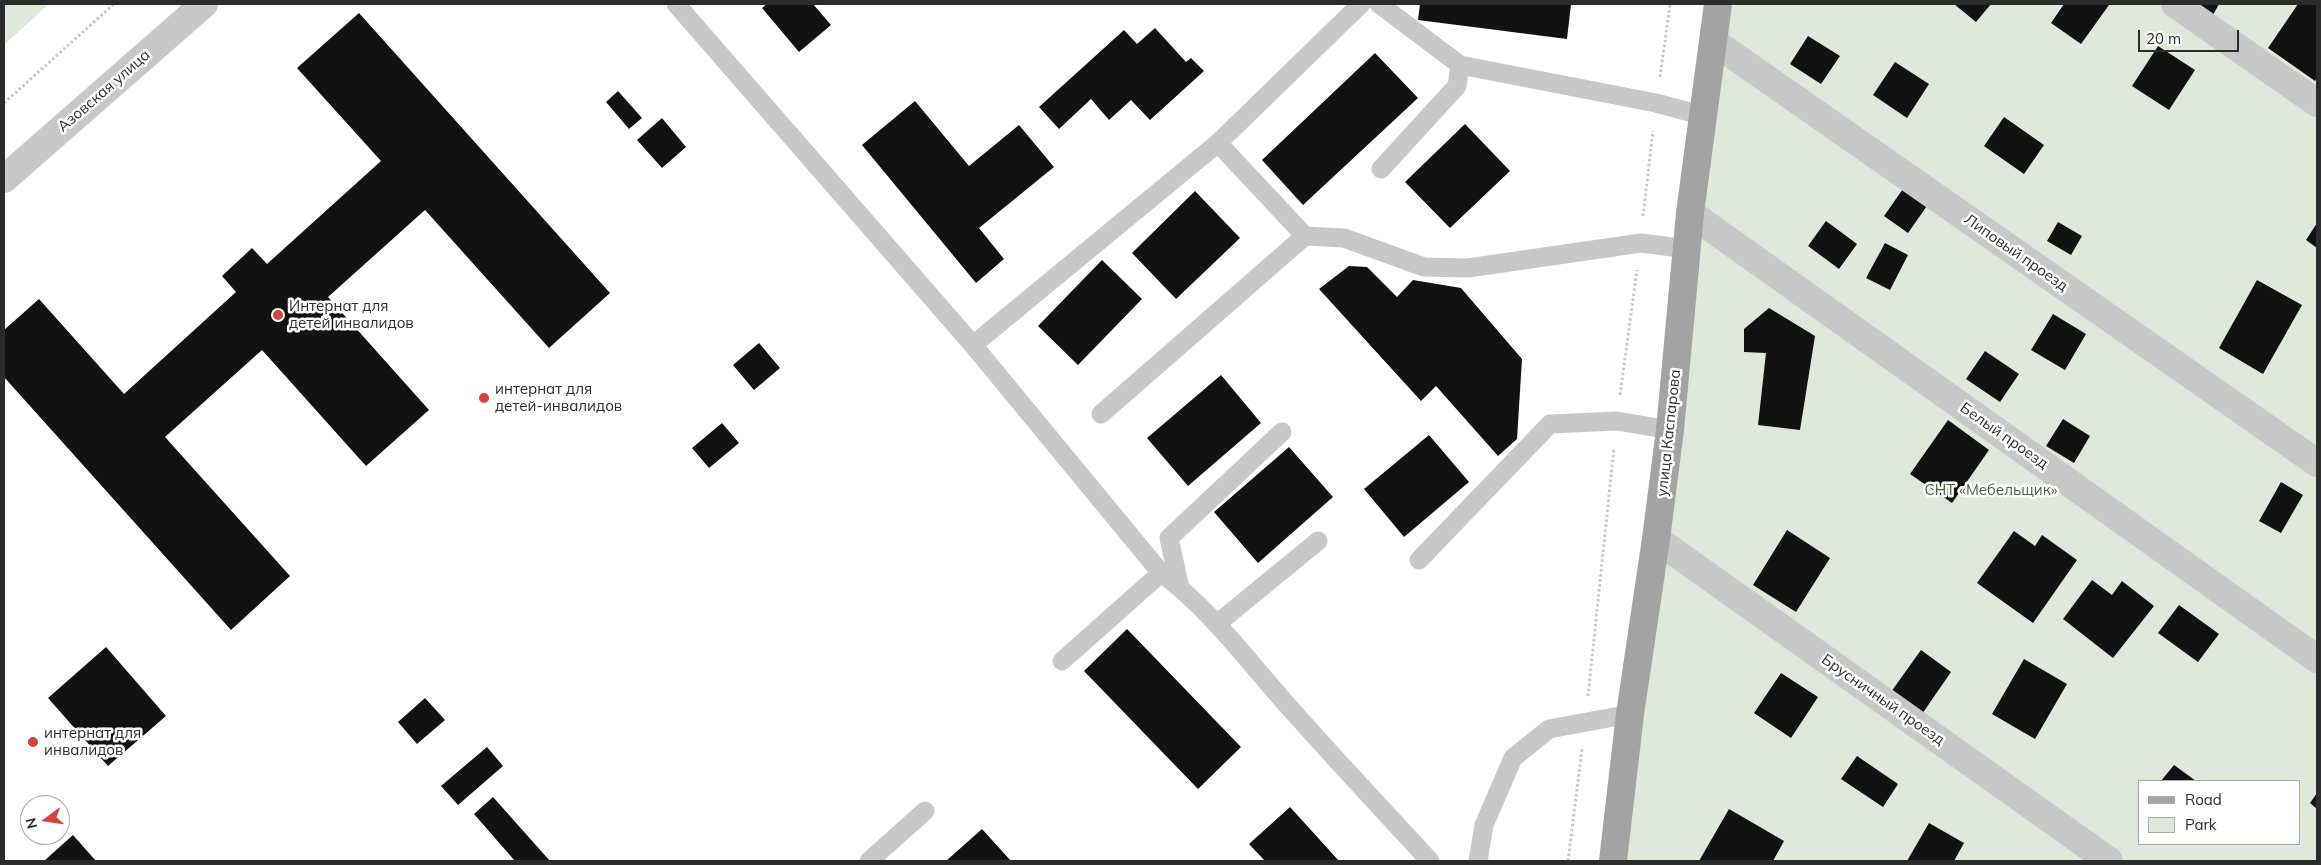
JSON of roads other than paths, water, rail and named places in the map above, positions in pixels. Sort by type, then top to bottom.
[{"type":"main road","name":"улица Каспарова","points":[[1613,861],[1630,714],[1670,430],[1690,213],[1718,4]]},
{"type":"street","name":"Азовская улица","points":[[4,179],[204,4]]},
{"type":"street","points":[[2175,4],[2317,103]]},
{"type":"street","name":"Липовый проезд","points":[[1714,42],[2317,463]]},
{"type":"street","name":"Белый проезд","points":[[1690,213],[2317,659]]},
{"type":"street","name":"Брусничный проезд","points":[[1656,539],[2109,861]]},
{"type":"lane","points":[[676,4],[972,346],[1161,573],[1218,623],[1289,707],[1430,861]]},
{"type":"lane","points":[[972,346],[1218,143],[1361,4]]},
{"type":"lane","points":[[1379,4],[1460,65],[1656,103],[1704,116]]},
{"type":"lane","points":[[1381,169],[1457,86],[1460,65]]},
{"type":"lane","points":[[1218,143],[1305,236],[1344,238],[1424,267],[1468,268],[1640,243],[1688,248]]},
{"type":"lane","points":[[1101,414],[1305,236]]},
{"type":"lane","points":[[1419,560],[1550,424],[1617,421],[1670,430]]},
{"type":"lane","points":[[1180,588],[1169,538],[1282,432]]},
{"type":"lane","points":[[1218,623],[1318,541]]},
{"type":"lane","points":[[1062,661],[1161,573]]},
{"type":"lane","points":[[1478,861],[1484,825],[1513,758],[1549,729],[1630,714]]},
{"type":"lane","points":[[869,861],[925,811]]},
{"type":"place","name":"Интернат для детей инвалидов","points":[[278,315]]},
{"type":"place","name":"интернат для детей-инвалидов","points":[[484,398]]},
{"type":"place","name":"интернат для инвалидов","points":[[33,742]]},
{"type":"park label","name":"СНТ «Мебельщик»","points":[[1991,490]]}]
